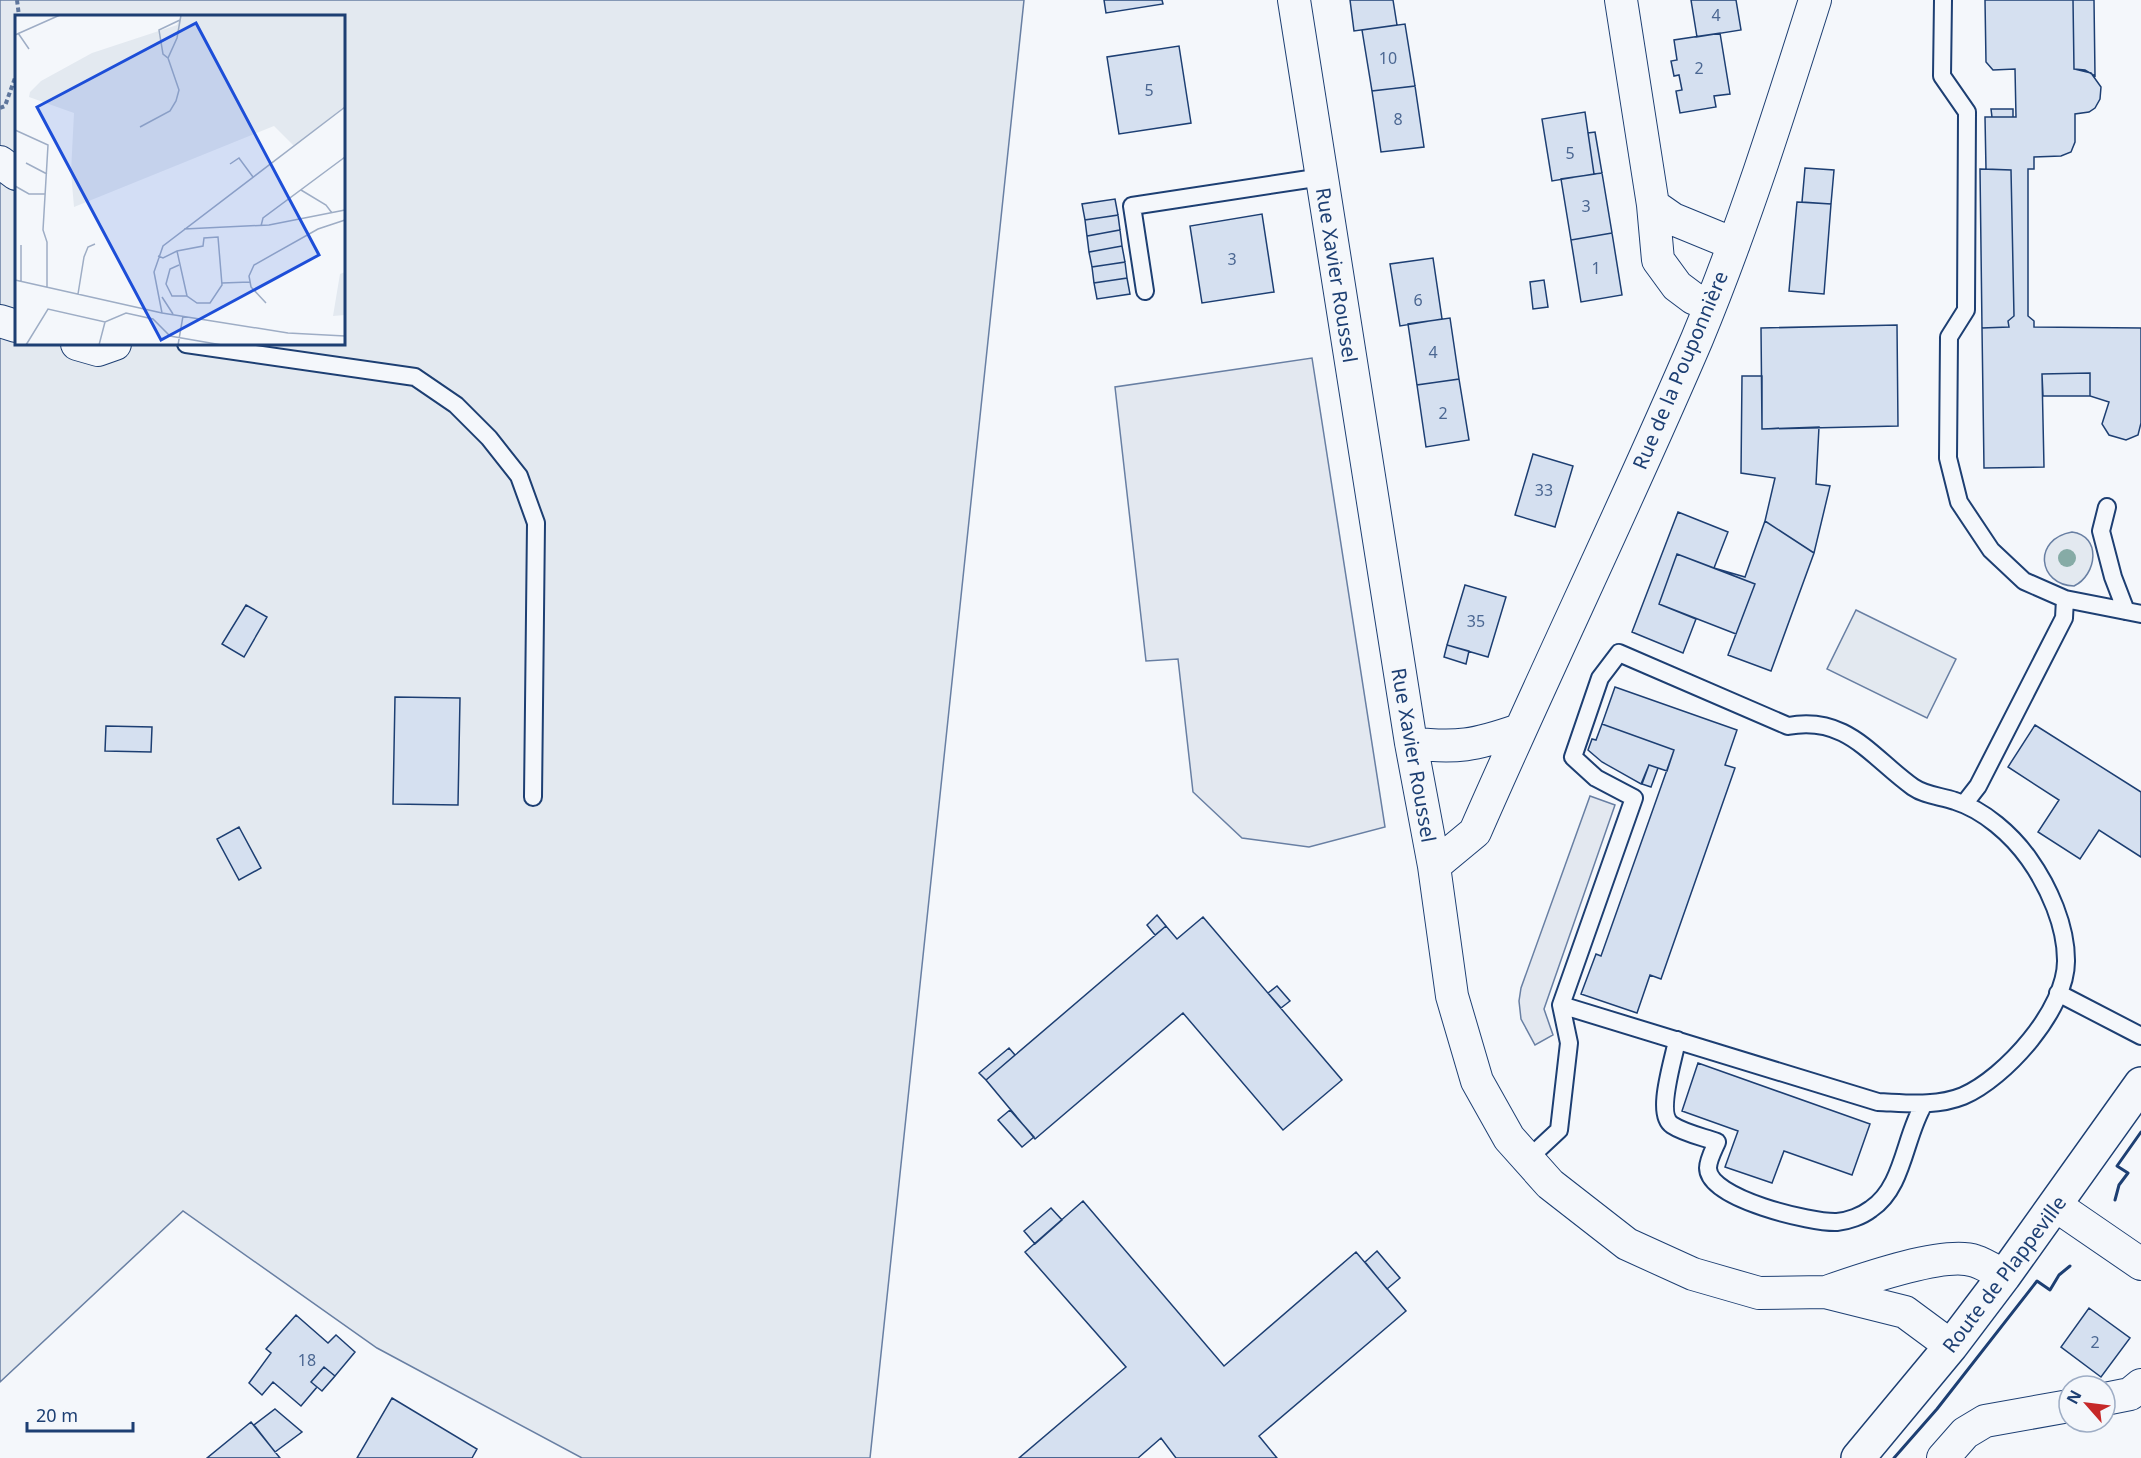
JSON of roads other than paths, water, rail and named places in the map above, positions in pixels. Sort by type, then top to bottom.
[{"type":"street","name":"Rue Xavier Roussel","points":[[1294,0],[1411,743],[1434,866],[1452,996],[1476,1081],[1509,1138],[1550,1184],[1627,1244],[1693,1274],[1759,1293],[1825,1292],[1905,1312],[1951,1346]]},
{"type":"street","points":[[1621,0],[1653,205],[1658,260],[1677,286],[1693,298],[1710,305]]},
{"type":"street","name":"Rue de la Pouponnière","points":[[1434,866],[1475,832],[1710,305],[1774,132],[1815,0]]},
{"type":"street","points":[[0,162],[15,173]]},
{"type":"street","points":[[1653,205],[1672,219],[1734,244]]},
{"type":"street","points":[[0,321],[15,326]]},
{"type":"street","points":[[80,345],[98,350],[112,345]]},
{"type":"street","points":[[1411,743],[1447,748],[1481,744],[1519,730]]},
{"type":"street","name":"Route de Plappeville","points":[[1858,1458],[1951,1346],[2004,1276],[2141,1084]]},
{"type":"street","points":[[2055,1205],[2141,1263]]},
{"type":"street","name":"Rue Xavier Roussel","points":[[1825,1292],[1890,1270],[1956,1258],[1975,1260],[2004,1276]]},
{"type":"street","points":[[2117,1397],[2130,1394],[2141,1385]]},
{"type":"street","points":[[1943,1458],[1965,1433],[1985,1421],[2057,1408]]},
{"type":"lane","points":[[1943,0],[1942,76],[1967,112],[1966,310],[1949,337],[1948,458],[1959,502],[1991,550],[2024,580],[2065,599],[2133,612]]},
{"type":"lane","points":[[1145,291],[1132,206],[1322,177]]},
{"type":"lane","points":[[193,345],[415,377],[456,405],[489,438],[519,476],[536,523],[533,797]]},
{"type":"lane","points":[[2107,507],[2101,531],[2113,577],[2133,612]]},
{"type":"lane","points":[[1964,804],[1978,786],[2064,618],[2065,599]]},
{"type":"lane","points":[[1528,1159],[1559,1130],[1569,1043],[1561,1005],[1634,798],[1596,778],[1574,757],[1600,678],[1619,653],[1788,726],[1817,724],[1849,734],[1870,749],[1913,787],[1927,795],[1964,804],[2004,831],[2029,859],[2047,890],[2062,930],[2067,962],[2058,993],[2040,1029],[2018,1055],[1991,1078],[1962,1096],[1924,1104],[1878,1102],[1561,1005]]},
{"type":"lane","points":[[2058,993],[2141,1036]]},
{"type":"lane","points":[[1677,1040],[1664,1108],[1667,1120],[1673,1126],[1717,1142],[1708,1168],[1712,1180],[1733,1196],[1765,1208],[1837,1222],[1871,1210],[1883,1199],[1895,1180],[1924,1104]]}]
